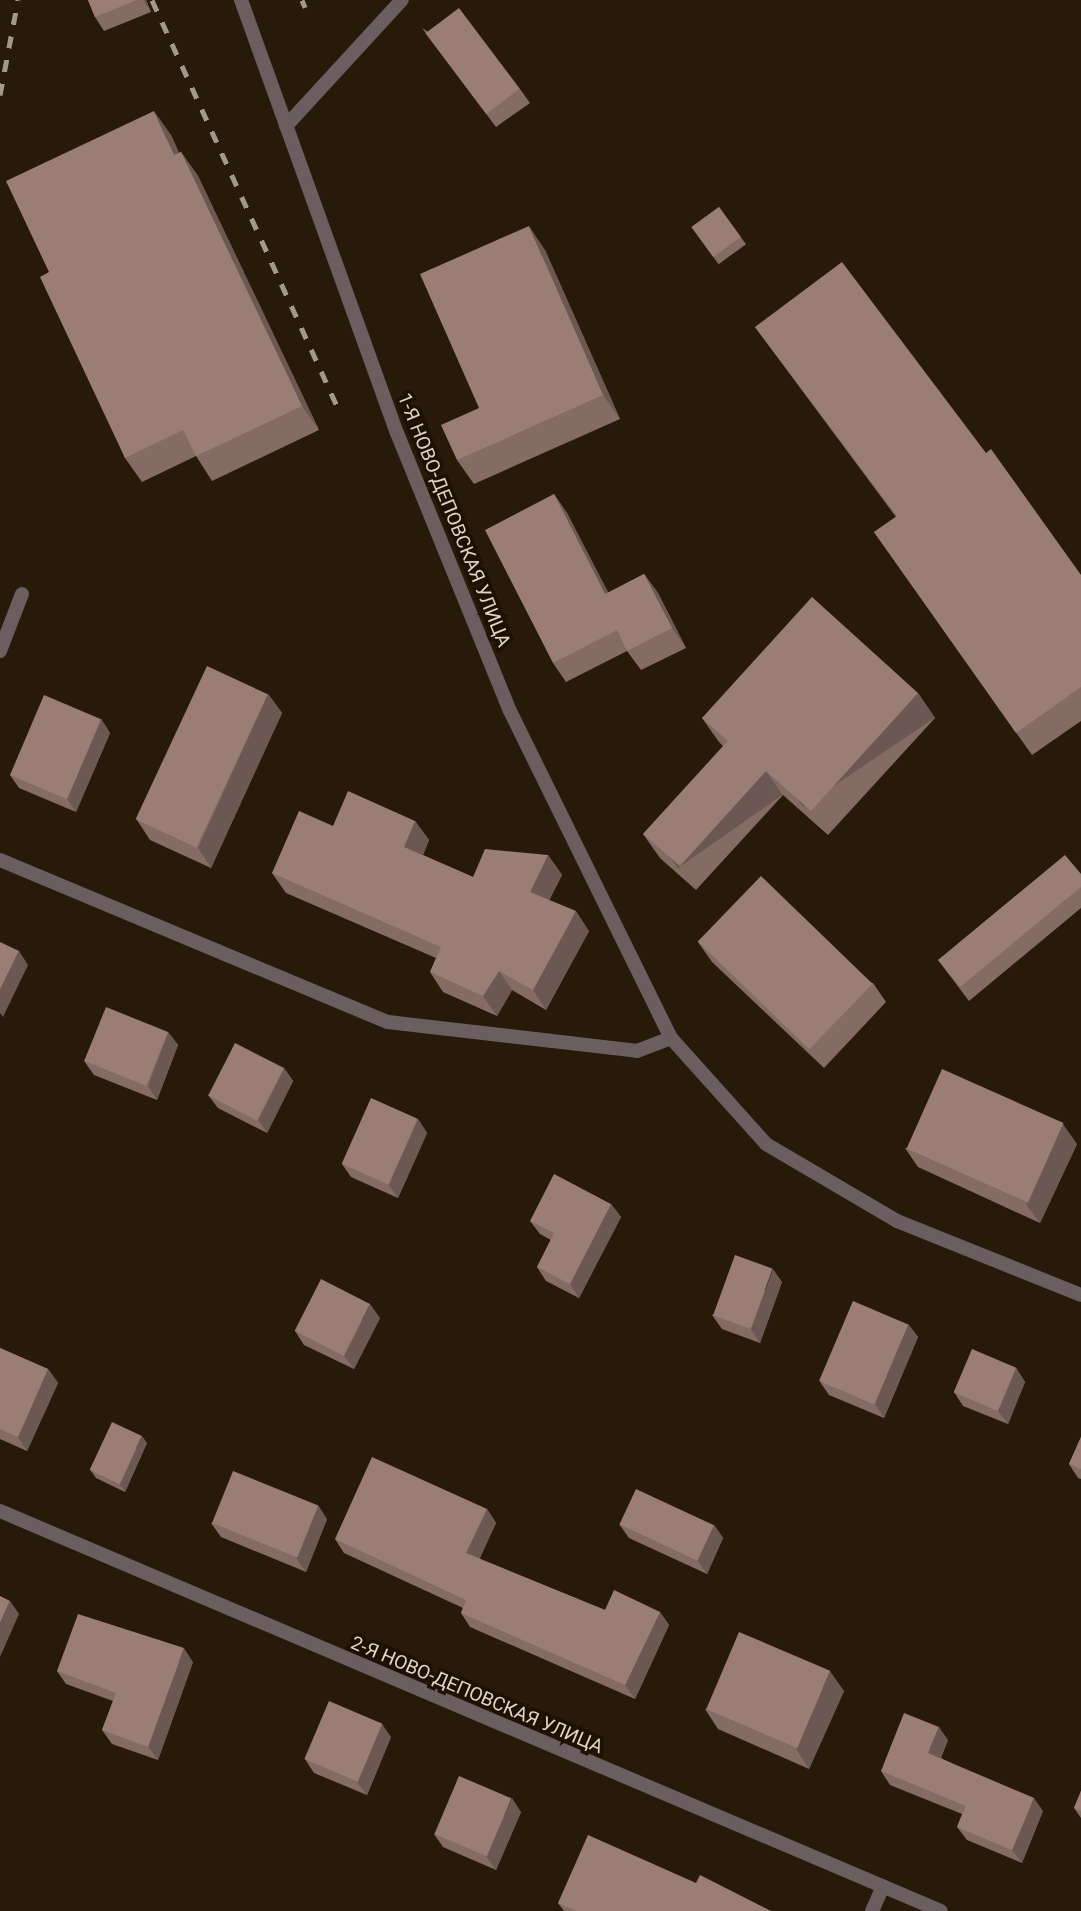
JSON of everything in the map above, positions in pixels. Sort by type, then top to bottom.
[{"type":"street","name":"1-Я НОВО-ДЕПОВСКАЯ УЛИЦА","points":[[241,0],[397,433],[510,711],[671,1038],[766,1144],[897,1221],[1081,1295]]},
{"type":"street","points":[[286,126],[402,0]]},
{"type":"street","points":[[0,651],[22,594]]},
{"type":"street","points":[[0,860],[388,1022],[637,1051],[671,1038]]},
{"type":"street","name":"2-Я НОВО-ДЕПОВСКАЯ УЛИЦА","points":[[0,1511],[941,1911]]},
{"type":"street","points":[[872,1911],[883,1886]]},
{"type":"building","points":[[88,0],[137,0],[95,17]]},
{"type":"building","points":[[459,8],[520,89],[486,114],[425,33]]},
{"type":"building","points":[[154,111],[174,155],[181,152],[302,406],[196,456],[183,430],[125,458],[40,277],[49,272],[6,181]]},
{"type":"building","points":[[719,207],[741,237],[713,257],[691,227]]},
{"type":"building","points":[[529,226],[603,395],[457,460],[441,425],[479,408],[420,274]]},
{"type":"building","points":[[842,262],[986,453],[991,449],[1081,575],[1081,687],[1016,733],[874,532],[897,516],[755,327]]},
{"type":"building","points":[[554,494],[605,594],[644,574],[672,628],[627,651],[617,630],[553,663],[485,530]]},
{"type":"building","points":[[812,597],[918,693],[811,811],[766,771],[680,866],[643,834],[728,741],[702,718]]},
{"type":"building","points":[[207,666],[268,694],[196,847],[136,819]]},
{"type":"building","points":[[44,695],[101,719],[67,799],[10,775]]},
{"type":"building","points":[[348,791],[415,821],[404,847],[473,877],[485,849],[548,855],[530,892],[576,911],[533,990],[499,971],[483,996],[430,972],[441,947],[272,873],[299,811],[333,826]]},
{"type":"building","points":[[1065,855],[1081,874],[1081,887],[960,987],[938,960]]},
{"type":"building","points":[[761,876],[872,984],[809,1049],[698,941]]},
{"type":"building","points":[[0,942],[19,951],[0,990]]},
{"type":"building","points":[[106,1007],[168,1032],[146,1086],[84,1061]]},
{"type":"building","points":[[235,1043],[284,1068],[257,1121],[208,1096]]},
{"type":"building","points":[[942,1069],[1064,1123],[1028,1203],[907,1148]]},
{"type":"building","points":[[371,1098],[418,1119],[388,1185],[342,1164]]},
{"type":"building","points":[[554,1174],[611,1204],[570,1284],[537,1267],[554,1233],[530,1221]]},
{"type":"building","points":[[735,1255],[773,1269],[751,1329],[713,1315]]},
{"type":"building","points":[[321,1279],[370,1304],[344,1356],[295,1331]]},
{"type":"building","points":[[853,1301],[908,1324],[874,1405],[819,1381]]},
{"type":"building","points":[[0,1348],[48,1369],[18,1437],[0,1429]]},
{"type":"building","points":[[972,1349],[1016,1368],[998,1411],[954,1392]]},
{"type":"building","points":[[112,1422],[142,1436],[120,1484],[90,1470]]},
{"type":"building","points":[[1081,1437],[1081,1469],[1069,1464]]},
{"type":"building","points":[[372,1457],[487,1509],[466,1553],[605,1610],[614,1590],[660,1612],[625,1685],[461,1613],[466,1600],[335,1539]]},
{"type":"building","points":[[233,1471],[318,1505],[297,1557],[212,1523]]},
{"type":"building","points":[[636,1489],[714,1525],[697,1561],[620,1524]]},
{"type":"building","points":[[0,1596],[10,1601],[0,1623]]},
{"type":"building","points":[[78,1614],[184,1648],[148,1747],[102,1730],[116,1693],[57,1671]]},
{"type":"building","points":[[739,1632],[830,1671],[797,1748],[706,1709]]},
{"type":"building","points":[[329,1701],[382,1724],[358,1782],[304,1759]]},
{"type":"building","points":[[904,1713],[939,1727],[928,1753],[1034,1798],[1012,1850],[957,1827],[966,1806],[881,1771]]},
{"type":"building","points":[[459,1776],[511,1798],[487,1856],[434,1834]]},
{"type":"building","points":[[1081,1791],[1081,1811],[1074,1808]]},
{"type":"building","points":[[588,1835],[696,1883],[700,1875],[771,1911],[577,1911],[558,1903]]},
{"type":"railway","points":[[0,95],[18,0]]},
{"type":"railway","points":[[152,0],[340,412]]},
{"type":"railway","points":[[302,0],[305,7]]}]
